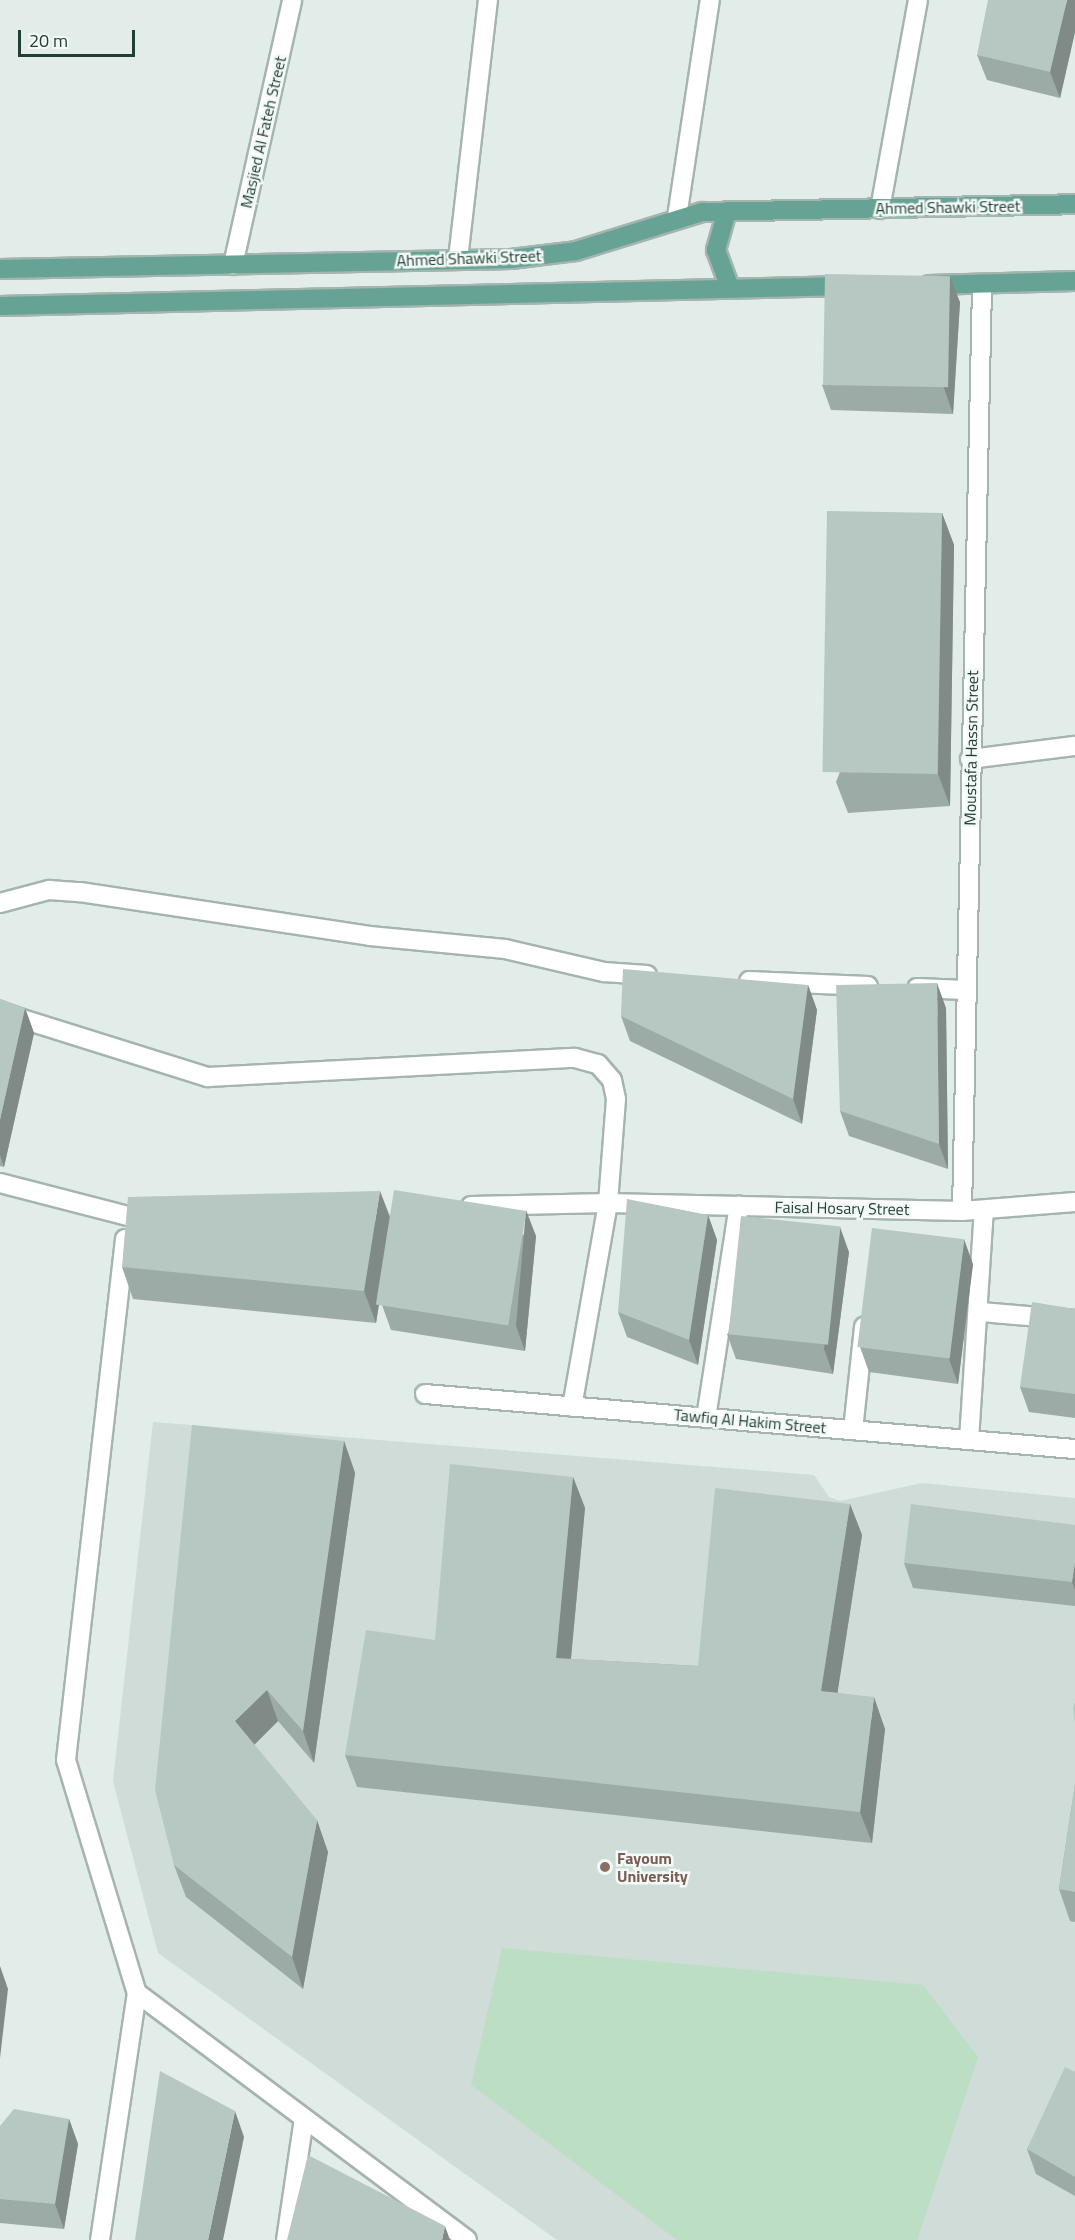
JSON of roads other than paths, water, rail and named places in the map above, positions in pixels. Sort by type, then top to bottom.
[{"type":"main road","name":"Ahmed Shawki Street","points":[[0,269],[458,260],[576,251],[677,217],[727,211],[1075,204]]},
{"type":"main road","points":[[727,211],[716,250],[729,288]]},
{"type":"main road","points":[[913,285],[1075,281]]},
{"type":"main road","points":[[0,306],[867,286]]},
{"type":"street","name":"Masjied Al Fateh Street","points":[[233,265],[292,0]]},
{"type":"street","points":[[458,260],[488,0]]},
{"type":"street","points":[[677,217],[710,0]]},
{"type":"street","points":[[880,209],[918,0]]},
{"type":"street","name":"Moustafa Hassn Street","points":[[962,1211],[982,284]]},
{"type":"street","points":[[970,759],[1075,746]]},
{"type":"street","points":[[0,903],[49,890],[80,892],[370,936],[505,949],[604,972],[661,976]]},
{"type":"street","points":[[731,980],[966,990]]},
{"type":"street","points":[[0,1012],[208,1077],[575,1058],[598,1064],[612,1080],[616,1099],[608,1203],[572,1407]]},
{"type":"street","points":[[0,1183],[128,1216],[170,1217]]},
{"type":"street","name":"Faisal Hosary Street","points":[[456,1207],[608,1203],[984,1211],[1075,1202]]},
{"type":"street","points":[[706,1418],[739,1206]]},
{"type":"street","points":[[875,1232],[878,1209]]},
{"type":"street","points":[[969,1440],[981,1312],[984,1211]]},
{"type":"street","points":[[100,2240],[137,1993],[66,1760],[128,1216]]},
{"type":"street","points":[[853,1430],[867,1302]]},
{"type":"street","points":[[981,1312],[1075,1320]]},
{"type":"street","name":"Tawfiq Al Hakim Street","points":[[424,1394],[1075,1449]]},
{"type":"street","points":[[137,1993],[467,2240]]},
{"type":"street","points":[[286,2240],[304,2118]]},
{"type":"place","name":"Fayoum University","points":[[605,1867]]}]
